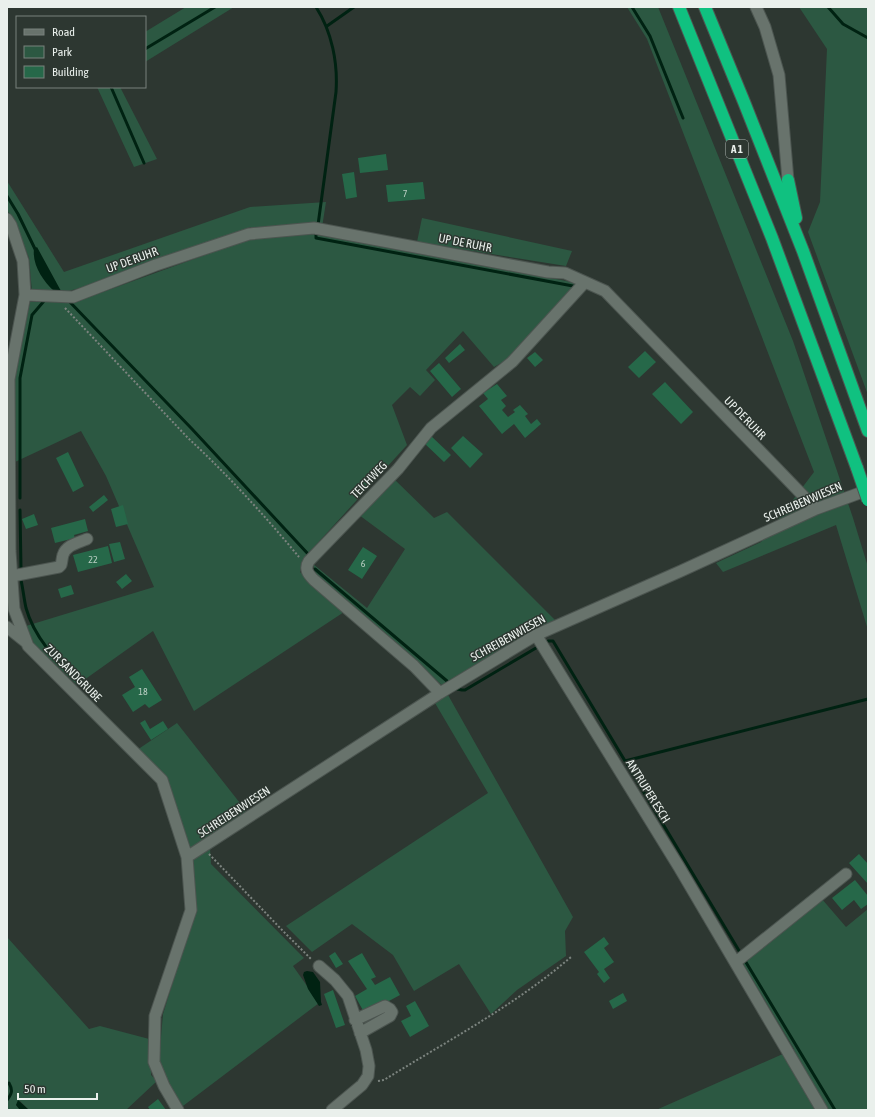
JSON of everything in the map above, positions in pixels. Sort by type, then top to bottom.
[{"type":"highway","name":"A 1","points":[[679,7],[772,238],[868,500]]},
{"type":"highway","name":"A 1","points":[[705,7],[802,251],[868,431]]},
{"type":"highway","points":[[788,180],[802,251]]},
{"type":"street","points":[[756,7],[765,27],[779,75],[788,180]]},
{"type":"street","name":"ZUR SANDGRUBE","points":[[7,219],[11,225],[23,261],[26,295],[9,379],[10,578],[14,609],[11,616],[27,644],[53,672],[162,780],[186,858],[191,910],[156,1016],[154,1062],[164,1086],[178,1110]]},
{"type":"street","name":"UP DE RUHR","points":[[26,295],[73,297],[156,265],[250,234],[314,228],[548,272],[565,273],[605,291],[816,509]]},
{"type":"street","name":"TEICHWEG","points":[[306,565],[398,469],[431,428],[512,362],[585,282]]},
{"type":"street","name":"SCHREIBENWIESEN","points":[[186,858],[440,693],[536,635],[816,509],[868,490]]},
{"type":"street","points":[[10,578],[59,567],[66,550],[70,546],[87,539]]},
{"type":"street","points":[[306,565],[306,570],[314,580],[414,666],[440,693]]},
{"type":"street","points":[[7,627],[27,644]]},
{"type":"street","name":"ANTRUPER ESCH","points":[[536,635],[679,867],[822,1110]]},
{"type":"street","points":[[736,962],[846,874]]},
{"type":"street","points":[[319,966],[335,980],[348,996],[366,1050],[368,1069],[368,1076],[362,1085],[332,1110]]},
{"type":"street","points":[[356,1020],[385,1006],[392,1012],[390,1016],[360,1033]]},
{"type":"path","points":[[55,296],[272,525],[306,565]]},
{"type":"path","points":[[202,847],[319,966]]},
{"type":"path","points":[[368,1069],[373,1078],[379,1082],[384,1080],[510,1003],[550,975],[571,957]]},
{"type":"green space","points":[[186,7],[234,7],[146,61],[146,31]]},
{"type":"green space","points":[[627,7],[658,7],[793,341],[868,567],[868,630],[836,525],[723,572],[716,563],[761,542],[814,472],[647,39]]},
{"type":"green space","points":[[799,7],[868,7],[868,395],[808,232],[820,202],[827,49]]},
{"type":"green space","points":[[97,88],[121,88],[157,159],[134,167]]},
{"type":"green space","points":[[7,181],[64,272],[250,207],[326,202],[321,234],[577,283],[510,358],[494,367],[463,331],[426,370],[435,380],[420,396],[410,387],[392,405],[407,445],[304,558],[300,572],[344,612],[194,711],[153,631],[77,685],[34,644],[26,626],[154,587],[106,476],[81,431],[15,462],[14,380],[30,302],[78,301],[252,238],[251,227],[80,288],[65,292],[32,292],[29,258],[14,221],[7,210]]},
{"type":"green space","points":[[422,218],[572,251],[566,266],[417,242]]},
{"type":"green space","points":[[393,478],[434,518],[447,512],[556,621],[532,630],[442,685],[317,577],[313,564],[367,608],[405,549],[359,515]]},
{"type":"green space","points":[[448,695],[573,917],[565,931],[566,956],[517,990],[491,1014],[459,964],[414,991],[393,955],[352,924],[312,952],[286,926],[488,793],[435,703]]},
{"type":"green space","points":[[177,723],[247,812],[210,848],[211,864],[304,958],[293,966],[319,1003],[183,1106],[169,1084],[159,1059],[163,1014],[196,907],[165,780],[137,750]]},
{"type":"green space","points":[[815,891],[846,927],[868,909],[868,1110],[656,1110],[794,1049],[737,954]]},
{"type":"green space","points":[[7,937],[89,1029],[100,1026],[153,1040],[151,1075],[157,1081],[126,1110],[29,1110],[20,1101],[16,1105],[20,1110],[7,1110]]},
{"type":"shaded area","points":[[37,247],[61,291],[54,291],[39,272],[34,255],[34,249]]},
{"type":"shaded area","points":[[304,972],[313,972],[320,982],[322,1005],[319,1006],[308,989],[303,975]]},
{"type":"shaded area","points":[[18,1100],[29,1110],[20,1110],[16,1105]]},
{"type":"building","points":[[386,154],[388,170],[360,173],[358,158]]},
{"type":"building","points":[[354,172],[357,197],[346,199],[342,174]]},
{"type":"building","points":[[423,182],[425,199],[388,202],[386,185]]},
{"type":"building","points":[[460,344],[465,350],[449,363],[445,358]]},
{"type":"building","points":[[645,351],[656,362],[639,378],[628,367]]},
{"type":"building","points":[[535,352],[543,360],[535,367],[527,358]]},
{"type":"building","points":[[439,363],[461,389],[452,397],[430,371]]},
{"type":"building","points":[[665,382],[693,412],[681,424],[652,394]]},
{"type":"building","points":[[497,384],[507,396],[501,400],[506,406],[502,410],[508,417],[515,412],[513,410],[520,405],[528,414],[525,416],[531,424],[537,419],[541,424],[525,438],[514,424],[502,434],[479,406],[488,399],[483,393]]},
{"type":"building","points":[[430,435],[451,455],[444,462],[423,442]]},
{"type":"building","points":[[463,436],[483,454],[470,468],[451,448]]},
{"type":"building","points":[[68,452],[84,486],[73,492],[56,458]]},
{"type":"building","points":[[104,495],[108,500],[93,512],[89,507]]},
{"type":"building","points":[[123,505],[128,524],[116,527],[111,509]]},
{"type":"building","points":[[34,514],[38,525],[26,529],[22,519]]},
{"type":"building","points":[[85,519],[88,531],[74,535],[75,538],[55,543],[51,528]]},
{"type":"building","points":[[120,542],[125,559],[114,562],[109,544]]},
{"type":"building","points":[[108,546],[112,563],[78,572],[73,555]]},
{"type":"building","points":[[363,547],[377,556],[362,579],[348,570]]},
{"type":"building","points":[[126,574],[132,581],[122,589],[116,582]]},
{"type":"building","points":[[71,585],[74,594],[61,598],[58,589]]},
{"type":"building","points":[[142,669],[162,700],[149,708],[145,704],[133,712],[122,695],[135,687],[129,677]]},
{"type":"building","points":[[145,720],[150,729],[163,721],[168,729],[151,740],[140,723]]},
{"type":"building","points":[[859,854],[868,864],[868,884],[849,863]]},
{"type":"building","points":[[855,880],[868,896],[868,904],[861,909],[854,900],[842,910],[832,898]]},
{"type":"building","points":[[604,937],[609,944],[604,948],[614,962],[604,969],[610,978],[604,983],[597,974],[599,972],[584,952]]},
{"type":"building","points":[[335,952],[343,964],[336,968],[329,956]]},
{"type":"building","points":[[362,953],[376,977],[371,979],[375,985],[390,977],[400,995],[365,1014],[355,996],[367,989],[348,961]]},
{"type":"building","points":[[333,990],[345,1025],[336,1028],[324,994]]},
{"type":"building","points":[[623,993],[627,1001],[613,1009],[609,1001]]},
{"type":"building","points":[[415,1001],[429,1026],[410,1037],[401,1021],[411,1016],[406,1006]]},
{"type":"building","points":[[158,1099],[166,1110],[150,1110],[148,1107]]},
{"type":"waterway","points":[[146,48],[215,7]]},
{"type":"waterway","points":[[316,7],[322,17],[330,37],[336,70],[336,92],[318,225]]},
{"type":"waterway","points":[[327,26],[354,7]]},
{"type":"waterway","points":[[632,7],[650,36],[683,118]]},
{"type":"waterway","points":[[828,7],[843,24],[868,38]]},
{"type":"waterway","points":[[111,88],[144,163]]},
{"type":"waterway","points":[[7,196],[18,214],[36,251]]},
{"type":"waterway","points":[[316,234],[316,238],[573,286]]},
{"type":"waterway","points":[[67,299],[192,429],[309,555]]},
{"type":"waterway","points":[[20,498],[20,378],[32,315],[44,301]]},
{"type":"waterway","points":[[20,510],[21,569]]},
{"type":"waterway","points":[[315,569],[447,681]]},
{"type":"waterway","points":[[21,580],[26,608],[34,629],[46,647],[76,680]]},
{"type":"waterway","points":[[548,641],[553,641],[741,954]]},
{"type":"waterway","points":[[457,689],[465,690],[536,648]]},
{"type":"waterway","points":[[625,761],[868,699]]},
{"type":"waterway","points":[[744,959],[835,1110]]},
{"type":"waterway","points":[[7,1100],[11,1092],[9,1083]]}]
